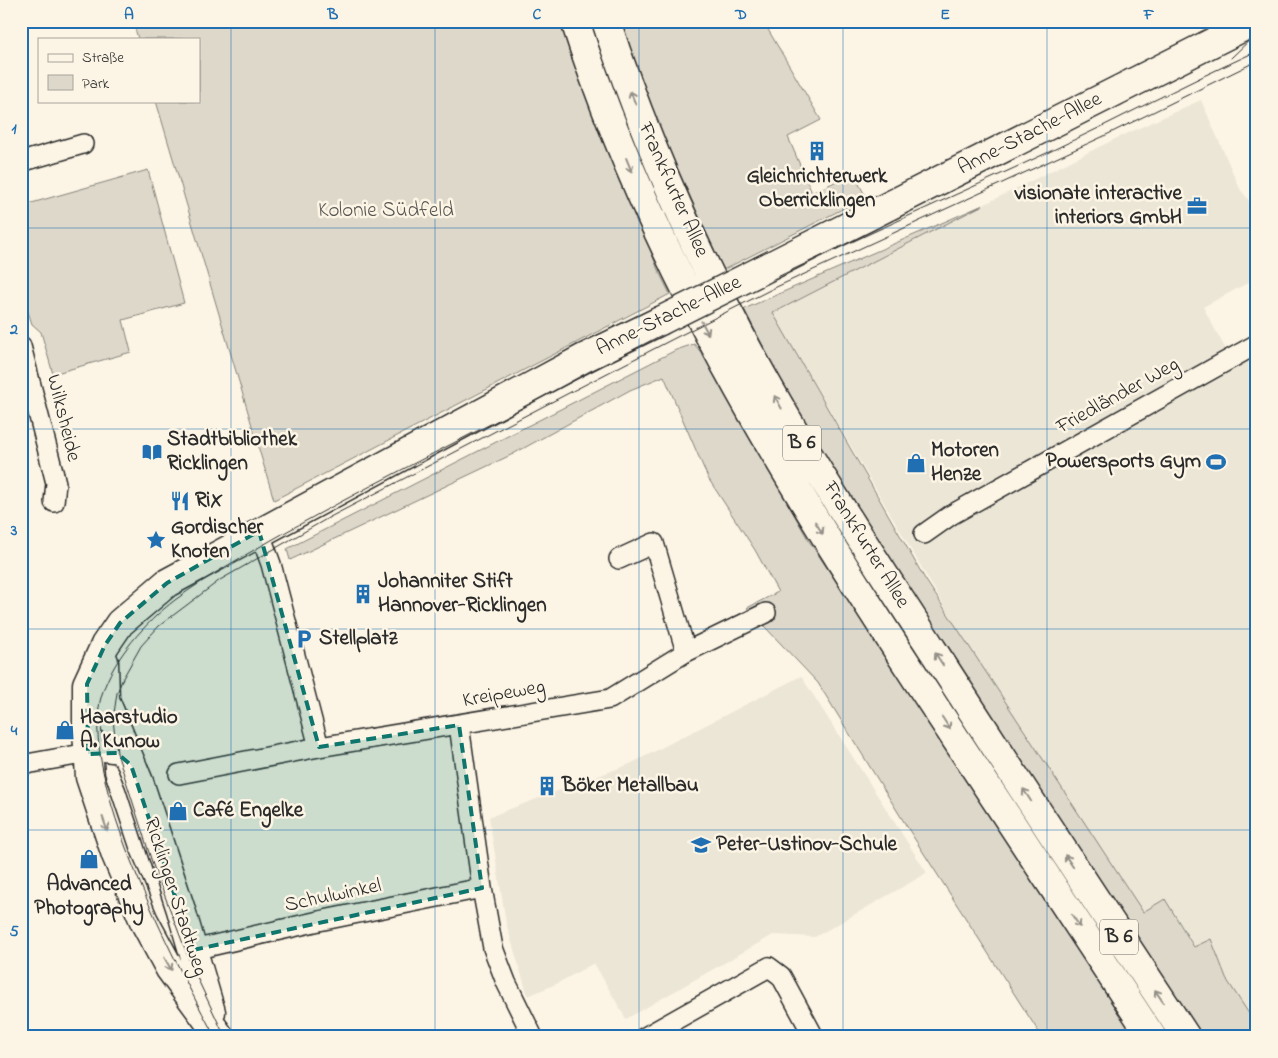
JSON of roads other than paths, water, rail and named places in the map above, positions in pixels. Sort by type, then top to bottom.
[{"type":"main road","name":"Frankfurter Allee","points":[[575,21],[605,106],[643,198],[683,286],[757,424],[842,565],[1152,1037]]},
{"type":"main road","name":"Frankfurter Allee","points":[[606,21],[632,95],[670,188],[741,336],[783,410],[883,573],[1186,1037]]},
{"type":"main road","name":"Anne-Stache-Allee","points":[[89,765],[87,684],[105,645],[120,623],[166,583],[259,531],[584,358],[1256,21]]},
{"type":"main road","points":[[105,645],[104,689],[108,706],[131,765]]},
{"type":"main road","name":"Ricklinger Stadtweg","points":[[89,765],[114,848],[144,921],[170,968],[213,1034]]},
{"type":"main road","name":"Ricklinger Stadtweg","points":[[131,765],[193,950],[213,1034]]},
{"type":"street","points":[[21,162],[83,144]]},
{"type":"street","name":"Friedländer Weg","points":[[924,534],[950,515],[1257,344]]},
{"type":"street","name":"Wilksheide","points":[[21,346],[56,482],[54,502]]},
{"type":"street","points":[[259,531],[270,564],[319,747]]},
{"type":"street","points":[[619,559],[654,543],[686,652]]},
{"type":"street","name":"Kreipeweg","points":[[179,774],[319,747],[610,699],[686,652],[766,613]]},
{"type":"street","points":[[89,765],[108,706]]},
{"type":"street","points":[[458,725],[482,888],[493,948],[506,982],[533,1037]]},
{"type":"street","points":[[89,765],[99,751],[117,753],[131,765]]},
{"type":"street","points":[[22,766],[89,765]]},
{"type":"street","name":"Schulwinkel","points":[[193,950],[319,921],[482,888]]},
{"type":"street","points":[[645,1037],[769,967],[781,976],[814,1037]]},
{"type":"tram line","points":[[1231,58],[1257,33]]},
{"type":"tram line","points":[[215,1037],[177,963],[134,868],[116,818],[103,771],[98,729],[102,694],[107,680],[122,654],[153,619],[175,600],[201,582],[284,533],[675,328],[804,264],[1049,152],[1257,51]]},
{"type":"tram line","points":[[225,1037],[192,967],[153,865],[117,753],[113,720],[117,693],[141,646],[159,626],[220,580],[330,517],[671,340],[772,289],[1102,137],[1257,61]]},
{"type":"place","name":"Gleichrichterwerk Oberricklingen","points":[[817,151]]},
{"type":"place","name":"visionate interactive interiors GmbH","points":[[1197,206]]},
{"type":"place","name":"Stadtbibliothek Ricklingen","points":[[152,452]]},
{"type":"place","name":"Powersports Gym","points":[[1216,462]]},
{"type":"place","name":"Motoren Henze","points":[[916,463]]},
{"type":"place","name":"RiX","points":[[180,501]]},
{"type":"place","name":"Gordischer Knoten","points":[[156,540]]},
{"type":"place","name":"Johanniter Stift Hannover-Ricklingen","points":[[363,594]]},
{"type":"place","name":"Stellplatz","points":[[304,639]]},
{"type":"place","name":"Haarstudio A. Kunow","points":[[65,730]]},
{"type":"place","name":"Böker Metallbau","points":[[547,786]]},
{"type":"place","name":"Café Engelke","points":[[178,811]]},
{"type":"place","name":"Peter-Ustinov-Schule","points":[[701,845]]},
{"type":"place","name":"Advanced Photography","points":[[89,859]]},
{"type":"park label","name":"Kolonie Südfeld","points":[[386,211]]}]
